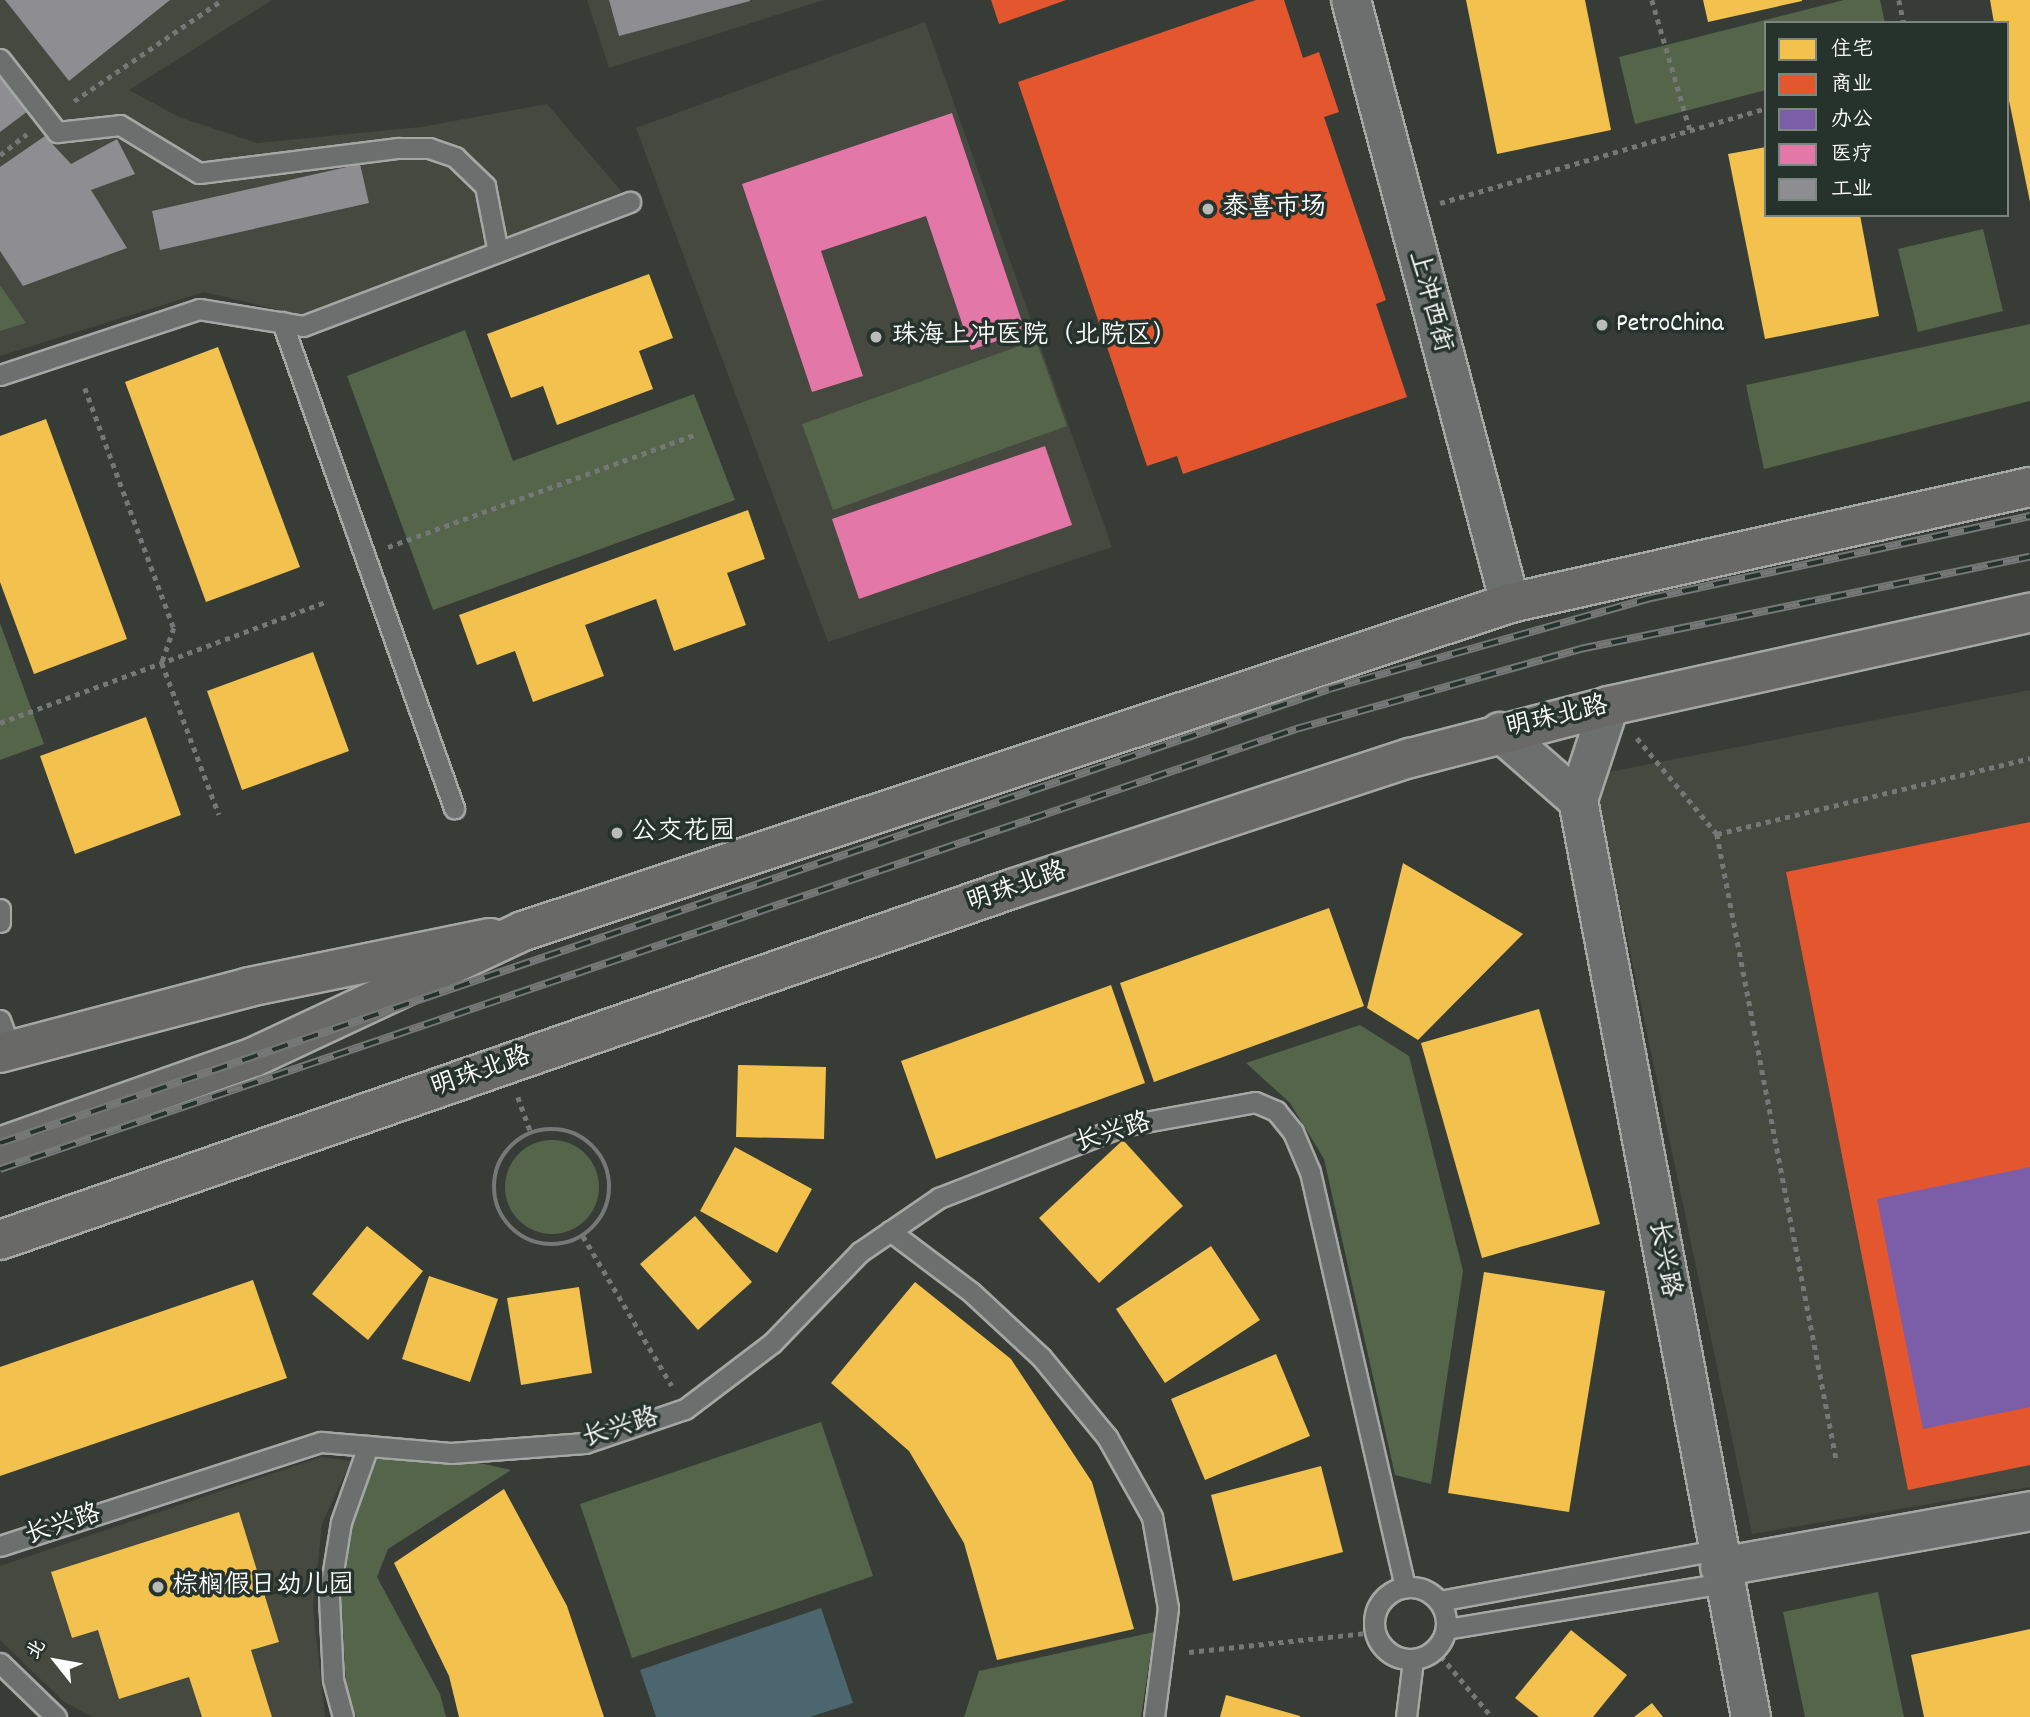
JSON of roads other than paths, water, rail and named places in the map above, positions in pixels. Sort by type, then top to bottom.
[{"type":"main road","points":[[0,1147],[254,1057],[523,931],[1510,603],[2030,486]]},
{"type":"main road","name":"明珠北路","points":[[8,1240],[1001,893],[1500,732],[2030,613]]},
{"type":"main road","points":[[4,1041],[523,931]]},
{"type":"street","name":"上沖西街","points":[[1351,0],[1510,603]]},
{"type":"street","name":"长兴路","points":[[1609,706],[1578,800],[1720,1567],[1751,1717]]},
{"type":"street","points":[[1500,732],[1578,800]]},
{"type":"street","points":[[1720,1567],[2030,1511]]},
{"type":"lane","points":[[0,59],[57,132],[120,125],[199,173],[429,148],[463,163],[485,186],[498,251]]},
{"type":"lane","points":[[0,375],[199,309],[303,326],[629,202]]},
{"type":"lane","points":[[282,322],[454,808]]},
{"type":"lane","points":[[0,909],[0,922]]},
{"type":"lane","name":"长兴路","points":[[0,1546],[321,1442],[451,1453],[585,1443],[685,1409],[772,1343],[860,1252],[939,1198],[1123,1126],[1255,1102],[1276,1111],[1293,1132],[1310,1172],[1405,1587]]},
{"type":"lane","points":[[890,1231],[971,1292],[1041,1357],[1107,1437],[1152,1517],[1168,1608],[1154,1717]]},
{"type":"lane","points":[[343,1717],[333,1679],[329,1597],[341,1522],[368,1446]]},
{"type":"lane","points":[[1439,1601],[1720,1567]]},
{"type":"lane","points":[[1446,1629],[1720,1567]]},
{"type":"lane","points":[[1405,1587],[1427,1590],[1439,1601],[1446,1629],[1436,1649],[1413,1660],[1389,1653],[1375,1632],[1377,1607],[1405,1587]]},
{"type":"lane","points":[[1406,1717],[1413,1660]]},
{"type":"lane","points":[[0,1663],[56,1717]]},
{"type":"water","points":[[821,1608],[853,1703],[810,1717],[656,1717],[640,1670]]},
{"type":"railway","points":[[0,1143],[1329,689],[1651,598],[2030,516]]},
{"type":"railway","points":[[0,1169],[1296,729],[1580,649],[2030,557]]},
{"type":"place","name":"泰喜市场","points":[[1208,209]]},
{"type":"place","name":"PetroChina","points":[[1602,325]]},
{"type":"place","name":"珠海上冲医院（北院区）","points":[[876,337]]},
{"type":"place","name":"公交花园","points":[[617,833]]},
{"type":"place","name":"棕榈假日幼儿园","points":[[158,1587]]}]
